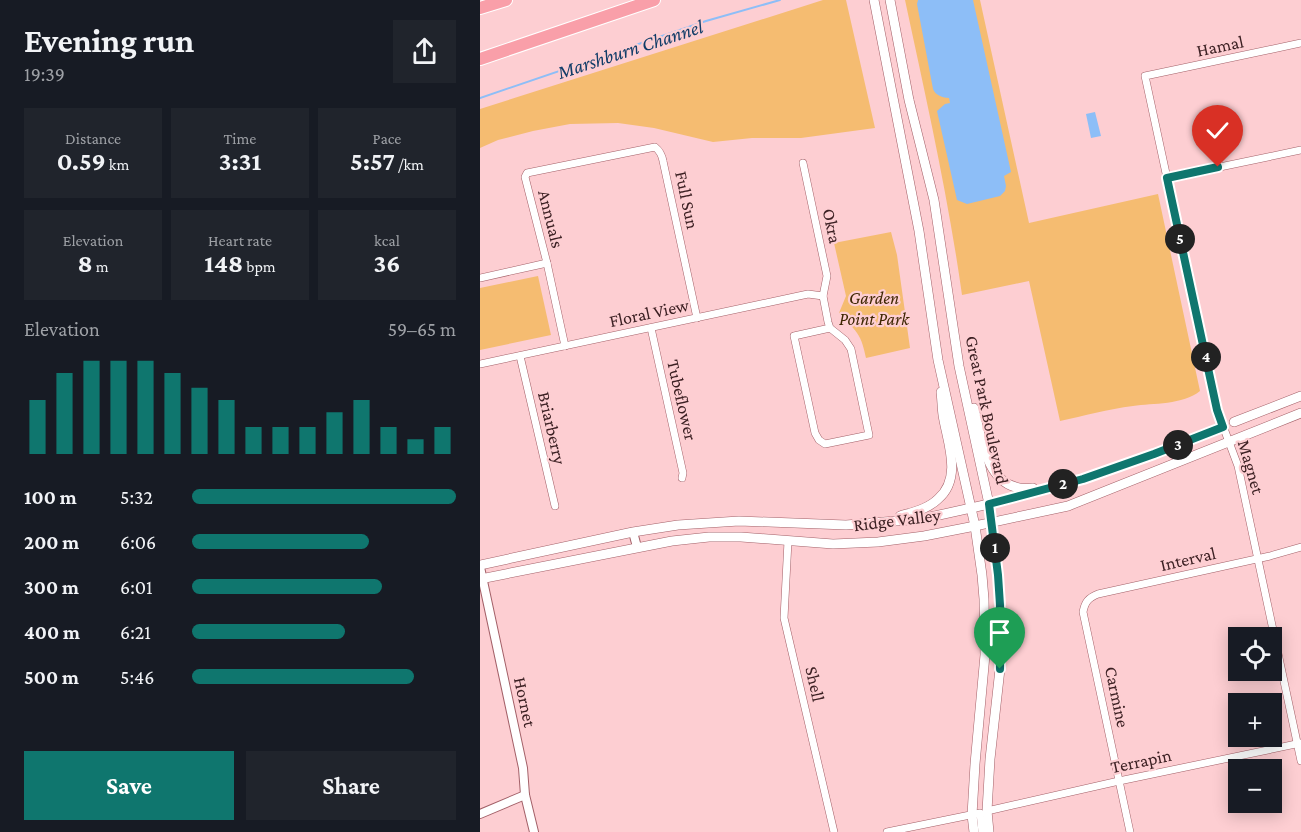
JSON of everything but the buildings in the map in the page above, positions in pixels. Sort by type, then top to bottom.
[{"type":"highway","points":[[480,8],[506,0]]},
{"type":"highway","points":[[480,59],[654,0]]},
{"type":"main road","name":"Great Park Boulevard","points":[[874,0],[919,231],[938,360],[975,526],[984,599],[985,655],[975,764],[972,814],[974,832]]},
{"type":"main road","name":"Great Park Boulevard","points":[[890,0],[909,100],[934,200],[959,366],[989,504],[998,575],[1001,646],[990,759],[987,811],[989,832]]},
{"type":"main road","points":[[953,330],[987,457],[993,471],[1004,482],[1020,489],[1062,485]]},
{"type":"main road","points":[[879,523],[918,511],[935,502],[948,488],[952,467],[951,454],[943,415],[938,360]]},
{"type":"main road","name":"Ridge Valley","points":[[1234,422],[1301,396]]},
{"type":"main road","name":"Ridge Valley","points":[[481,579],[636,547],[709,537],[741,537],[833,544],[878,542],[975,526],[1068,506],[1301,413]]},
{"type":"main road","name":"Ridge Valley","points":[[480,566],[633,532],[678,525],[739,521],[846,525],[921,519],[1083,479],[1223,427]]},
{"type":"street","name":"Hamal","points":[[1145,76],[1301,43]]},
{"type":"street","name":"Magnet","points":[[1145,76],[1217,410],[1238,466],[1301,761]]},
{"type":"street","name":"Full Sun","points":[[600,158],[655,147],[662,154],[697,318]]},
{"type":"street","points":[[1167,178],[1301,150]]},
{"type":"street","name":"Annuals","points":[[565,346],[525,175],[600,158]]},
{"type":"street","name":"Okra","points":[[803,163],[827,276],[824,296],[830,328]]},
{"type":"street","points":[[480,278],[547,263]]},
{"type":"street","name":"Floral View","points":[[480,364],[808,294],[824,296]]},
{"type":"street","name":"Tubeflower","points":[[651,327],[683,473],[682,478]]},
{"type":"street","points":[[830,328],[845,340],[851,349],[869,435],[825,444],[815,433],[794,336],[830,328]]},
{"type":"street","name":"Briarberry","points":[[520,356],[555,506]]},
{"type":"street","name":"Ridge Valley","points":[[1223,427],[1234,422]]},
{"type":"street","points":[[633,532],[636,547]]},
{"type":"street","name":"Shell","points":[[788,541],[784,618],[834,832]]},
{"type":"street","name":"Interval","points":[[1085,603],[1089,598],[1098,594],[1301,547]]},
{"type":"street","name":"Hornet","points":[[480,566],[523,768],[525,795],[534,832]]},
{"type":"street","name":"Carmine","points":[[1085,603],[1083,612],[1130,832]]},
{"type":"street","name":"Terrapin","points":[[987,811],[1299,744]]},
{"type":"street","points":[[480,814],[525,795]]},
{"type":"street","points":[[887,832],[980,813],[982,832]]},
{"type":"green space","points":[[823,0],[846,0],[875,128],[801,138],[752,138],[713,142],[654,128],[618,123],[570,124],[498,140],[480,148],[480,109]]},
{"type":"green space","points":[[905,0],[980,0],[1029,223],[1158,194],[1200,391],[1185,399],[1168,403],[1124,407],[1060,421],[1029,281],[962,295],[929,110]]},
{"type":"green space","name":"Garden Point Park","points":[[891,232],[897,255],[910,348],[866,358],[859,336],[839,313],[846,296],[834,243]]},
{"type":"green space","points":[[538,276],[551,335],[480,350],[480,288]]},
{"type":"water","points":[[918,0],[973,0],[1011,172],[1004,176],[1005,191],[1000,196],[967,204],[957,200],[937,111],[950,103],[949,98],[940,96],[933,89]]},
{"type":"water","points":[[1095,112],[1101,136],[1091,138],[1086,114]]},
{"type":"waterway","name":"Marshburn Channel","points":[[480,98],[706,21],[780,0]]},
{"type":"route","points":[[1000,669],[1000,605],[989,504],[1083,479],[1223,427],[1217,410],[1167,178],[1218,167]]}]
